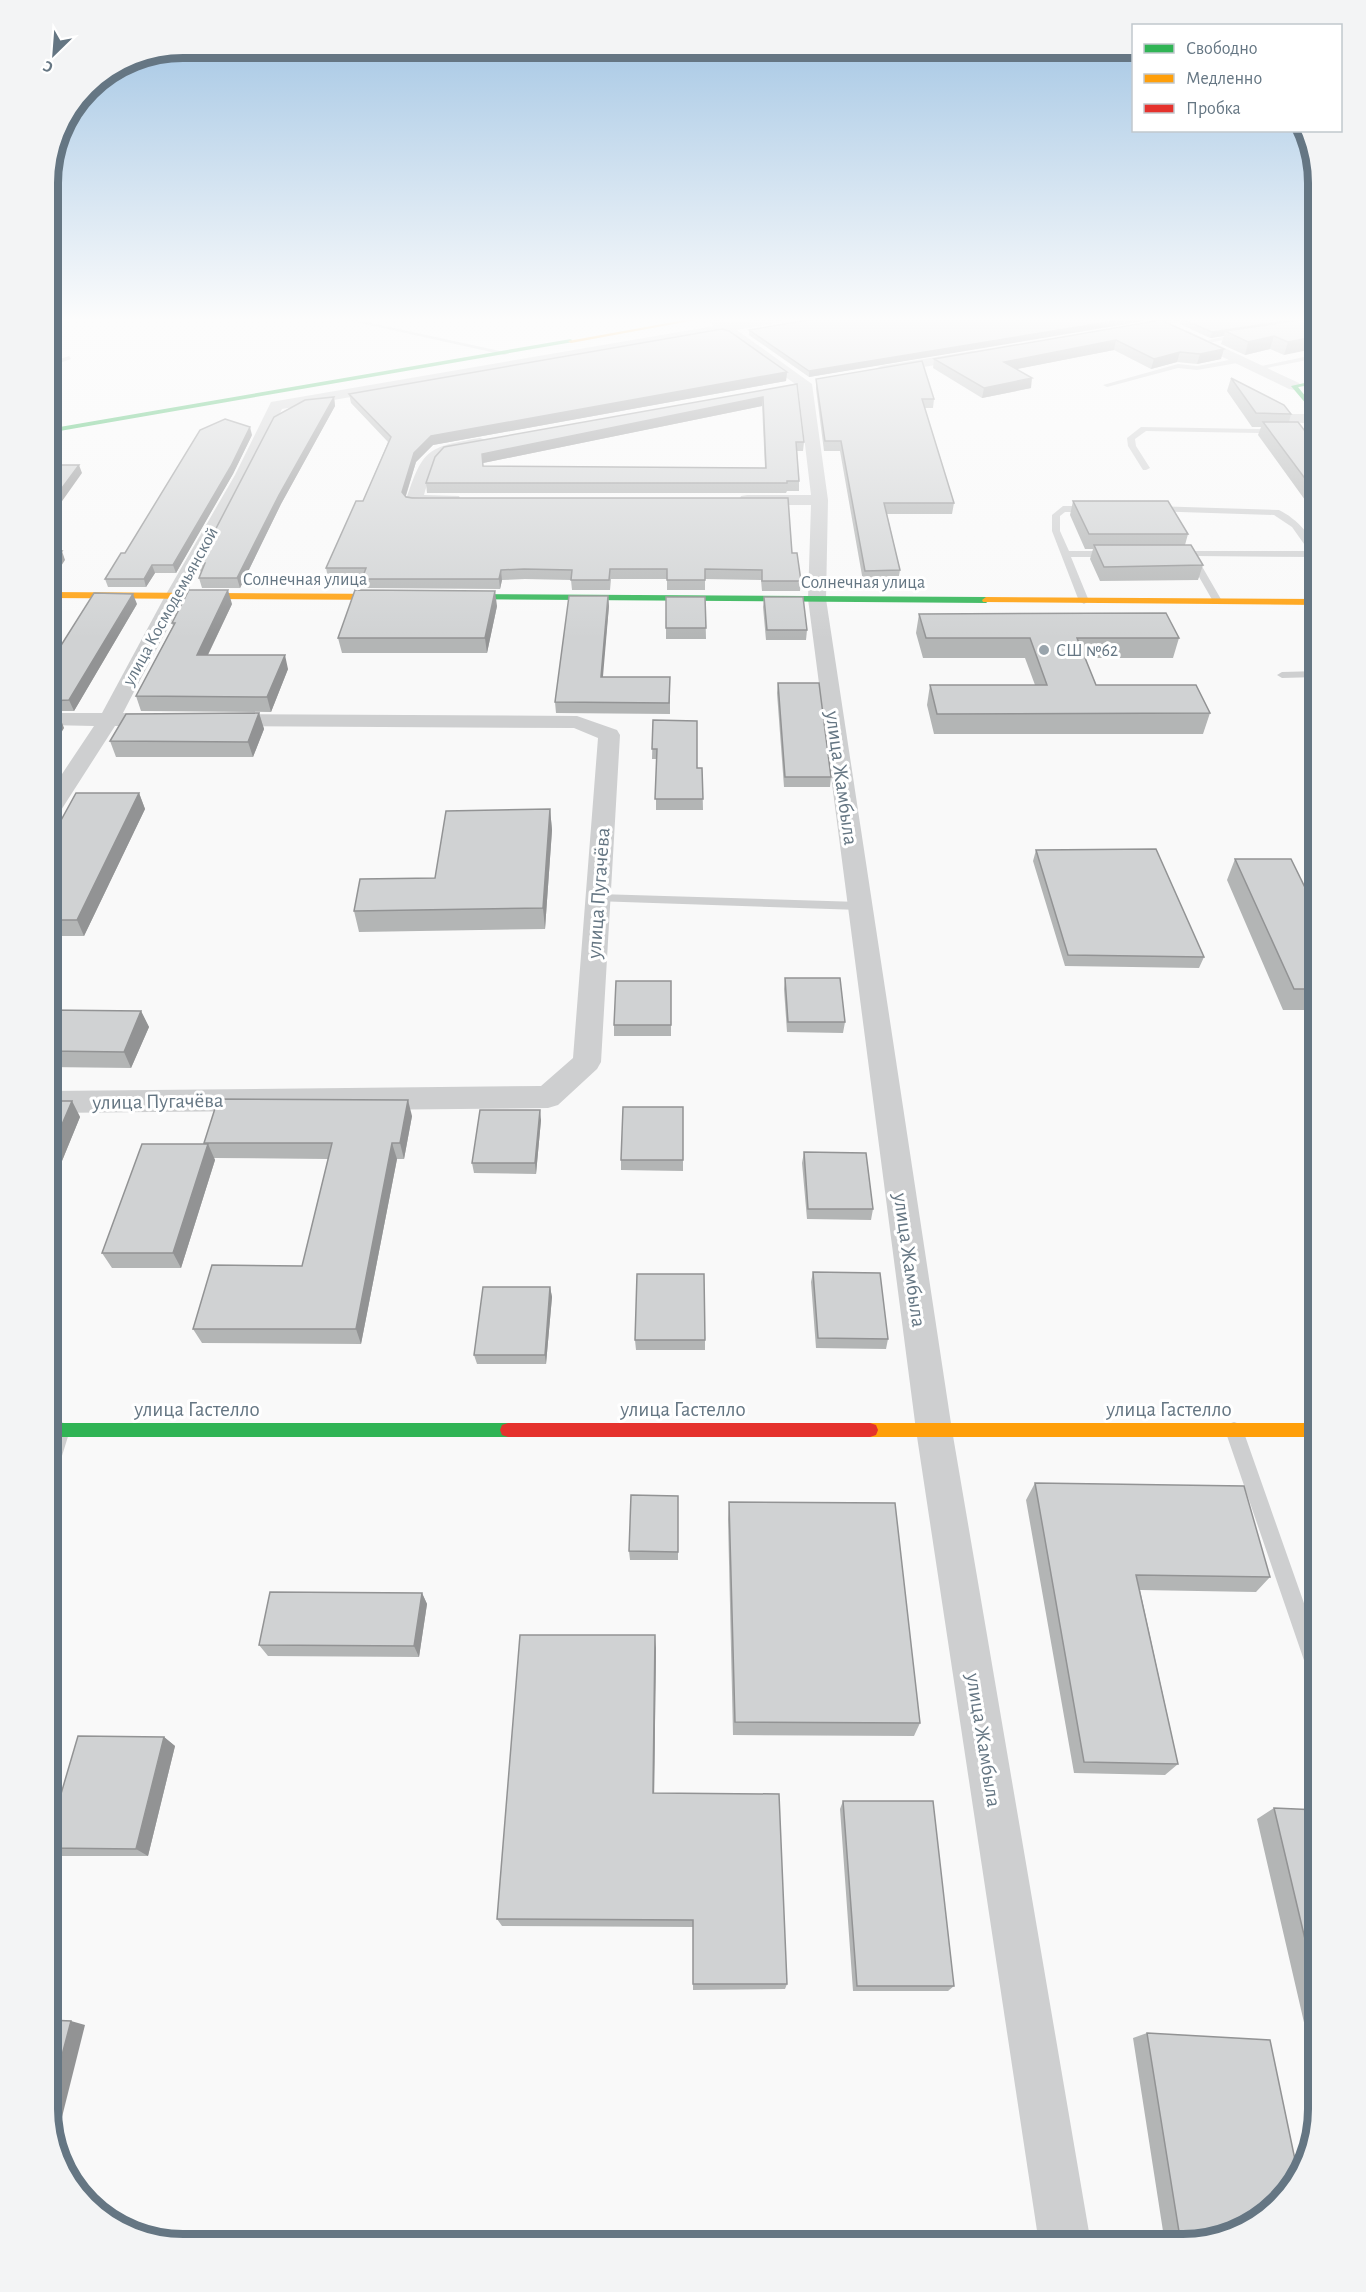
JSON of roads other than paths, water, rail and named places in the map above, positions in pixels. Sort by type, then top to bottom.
[{"type":"street","points":[[59,430],[85,426]]},
{"type":"street","name":"улица Космодемьянской","points":[[59,797],[109,719],[174,596],[243,475],[263,426]]},
{"type":"street","name":"улица Жамбыла","points":[[808,426],[820,500],[817,599],[933,1430],[1063,2234]]},
{"type":"street","points":[[474,500],[414,500],[426,463],[439,450],[498,439]]},
{"type":"street","points":[[736,500],[820,500]]},
{"type":"street","name":"Солнечная улица","points":[[59,595],[412,597]]},
{"type":"street","name":"Солнечная улица","points":[[436,597],[1308,602]]},
{"type":"street","name":"улица Пугачёва","points":[[59,719],[577,722],[609,735],[587,1062],[548,1097],[59,1102]]},
{"type":"street","name":"улица Гастелло","points":[[58,1430],[1308,1430]]},
{"type":"lane","points":[[1146,468],[1132,446],[1131,438],[1144,429],[1308,432]]},
{"type":"lane","points":[[1084,601],[1056,531],[1056,514],[1063,509],[1097,509]]},
{"type":"lane","points":[[1142,509],[1276,512],[1286,516],[1308,544]]},
{"type":"lane","points":[[1065,554],[1122,553]]},
{"type":"lane","points":[[1167,553],[1308,555]]},
{"type":"lane","points":[[1190,553],[1217,601]]},
{"type":"lane","points":[[1282,675],[1308,674]]},
{"type":"lane","points":[[598,898],[860,906]]},
{"type":"lane","points":[[1234,1430],[1308,1643]]},
{"type":"place","name":"СШ №62","points":[[1044,650]]}]
